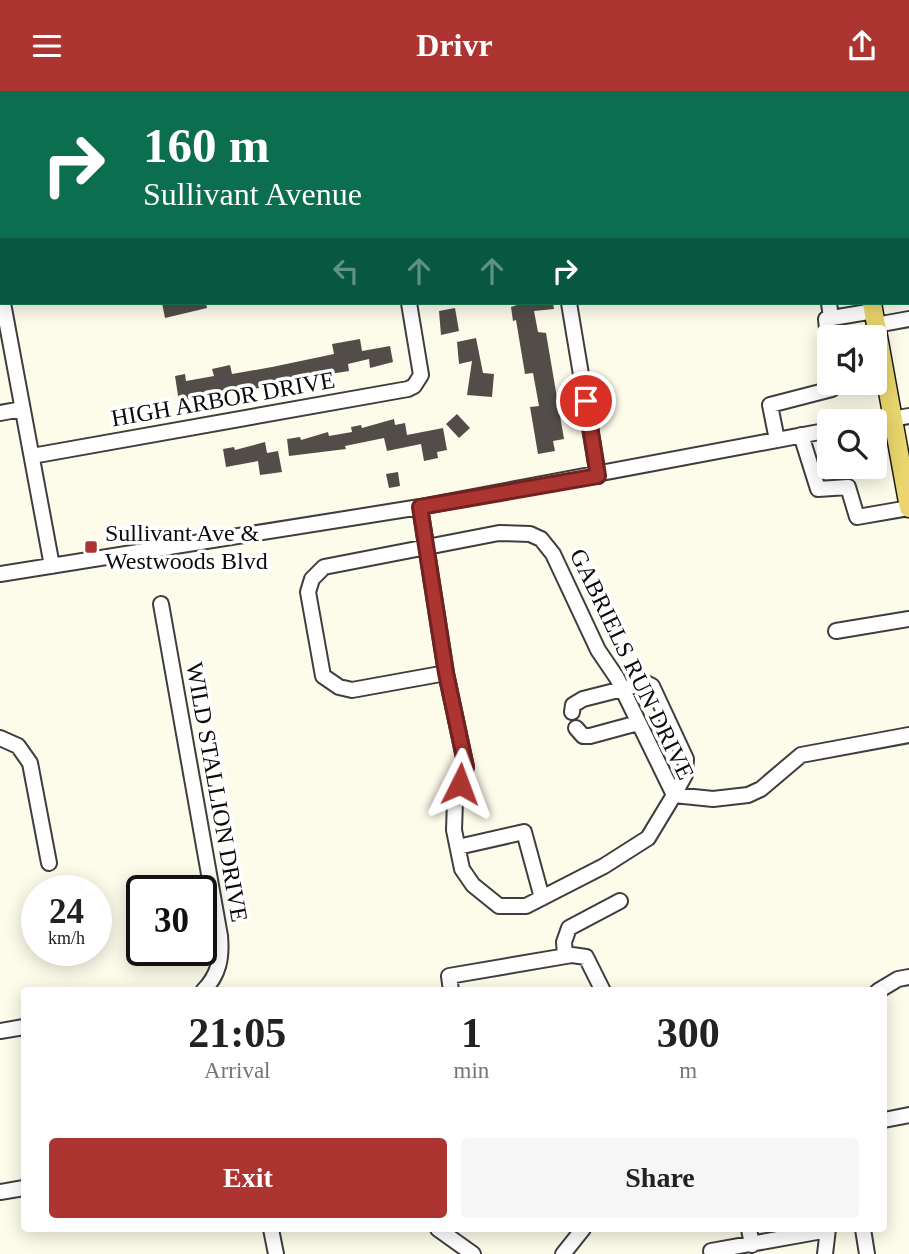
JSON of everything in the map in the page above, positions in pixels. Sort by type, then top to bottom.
[{"type":"main road","points":[[874,313],[909,508]]},
{"type":"street","points":[[3,305],[52,566]]},
{"type":"street","name":"HIGH ARBOR DRIVE","points":[[32,456],[408,389],[419,381],[421,368],[409,305]]},
{"type":"street","points":[[569,305],[598,476]]},
{"type":"street","points":[[829,305],[831,318]]},
{"type":"street","points":[[827,325],[826,319],[874,313],[909,319]]},
{"type":"street","points":[[777,440],[770,405],[817,393]]},
{"type":"street","points":[[0,413],[22,409]]},
{"type":"street","points":[[0,574],[420,507],[598,476],[817,432]]},
{"type":"street","points":[[801,435],[818,489],[848,487],[857,517],[909,508]]},
{"type":"street","points":[[420,507],[446,673],[466,767],[454,801],[454,830],[462,869],[473,885],[499,906],[514,909],[542,898],[524,832],[458,847]]},
{"type":"street","name":"GABRIELS RUN DRIVE","points":[[426,547],[499,533],[530,534],[541,539],[553,554],[598,650],[622,689],[674,795],[648,838],[604,866],[542,898]]},
{"type":"street","points":[[426,547],[324,567],[312,579],[308,592],[309,610],[319,667],[323,676],[339,687],[362,689],[446,673]]},
{"type":"street","name":"WILD STALLION DRIVE","points":[[161,604],[220,936],[219,966],[210,987]]},
{"type":"street","points":[[836,631],[909,619]]},
{"type":"street","points":[[572,712],[577,701],[646,683],[657,693],[687,766],[674,795],[713,799],[748,795],[761,789],[801,755],[909,735]]},
{"type":"street","points":[[576,728],[583,736],[590,736],[638,723]]},
{"type":"street","points":[[0,738],[18,746],[30,763],[49,863]]},
{"type":"street","points":[[565,956],[564,942],[569,928],[620,901]]},
{"type":"street","points":[[450,987],[449,977],[565,956],[586,957],[601,987]]},
{"type":"street","points":[[885,987],[898,979],[909,977]]},
{"type":"street","points":[[0,1031],[21,1028]]},
{"type":"street","points":[[887,1119],[909,1115]]},
{"type":"street","points":[[0,1192],[21,1188]]},
{"type":"street","points":[[271,1232],[275,1254]]},
{"type":"street","points":[[442,1232],[473,1254]]},
{"type":"street","points":[[563,1254],[581,1232]]},
{"type":"street","points":[[750,1232],[752,1245]]},
{"type":"street","points":[[711,1251],[814,1232]]},
{"type":"street","points":[[825,1254],[828,1232]]},
{"type":"street","points":[[863,1232],[867,1254]]},
{"type":"building","points":[[162,305],[206,305],[207,308],[165,318]]},
{"type":"building","points":[[553,305],[554,309],[534,311],[538,332],[546,333],[564,439],[553,441],[555,451],[538,454],[530,407],[539,406],[533,373],[525,374],[516,320],[513,321],[511,307]]},
{"type":"building","points":[[455,308],[459,331],[441,335],[439,311]]},
{"type":"building","points":[[476,338],[483,373],[494,374],[492,397],[467,395],[472,361],[459,364],[457,342]]},
{"type":"building","points":[[360,339],[362,351],[390,346],[393,362],[370,368],[369,359],[348,364],[349,371],[179,402],[175,376],[185,374],[186,381],[214,376],[212,369],[230,365],[232,374],[272,367],[334,354],[332,344]]},
{"type":"building","points":[[457,414],[470,428],[459,438],[446,424]]},
{"type":"building","points":[[394,419],[395,425],[405,423],[407,435],[443,428],[447,450],[437,452],[438,458],[424,461],[421,444],[387,451],[384,438],[345,446],[346,449],[289,456],[287,439],[300,437],[301,440],[328,432],[329,436],[352,432],[351,427],[361,425],[362,428]]},
{"type":"building","points":[[265,442],[267,453],[278,451],[282,472],[260,475],[258,461],[226,467],[223,449],[234,447],[235,450]]},
{"type":"building","points":[[398,472],[400,486],[389,488],[386,474]]},
{"type":"place","name":"Sullivant Ave & Westwoods Blvd","points":[[91,547]]},
{"type":"route","points":[[460,784],[466,767],[446,673],[420,507],[598,476],[586,401]]}]
